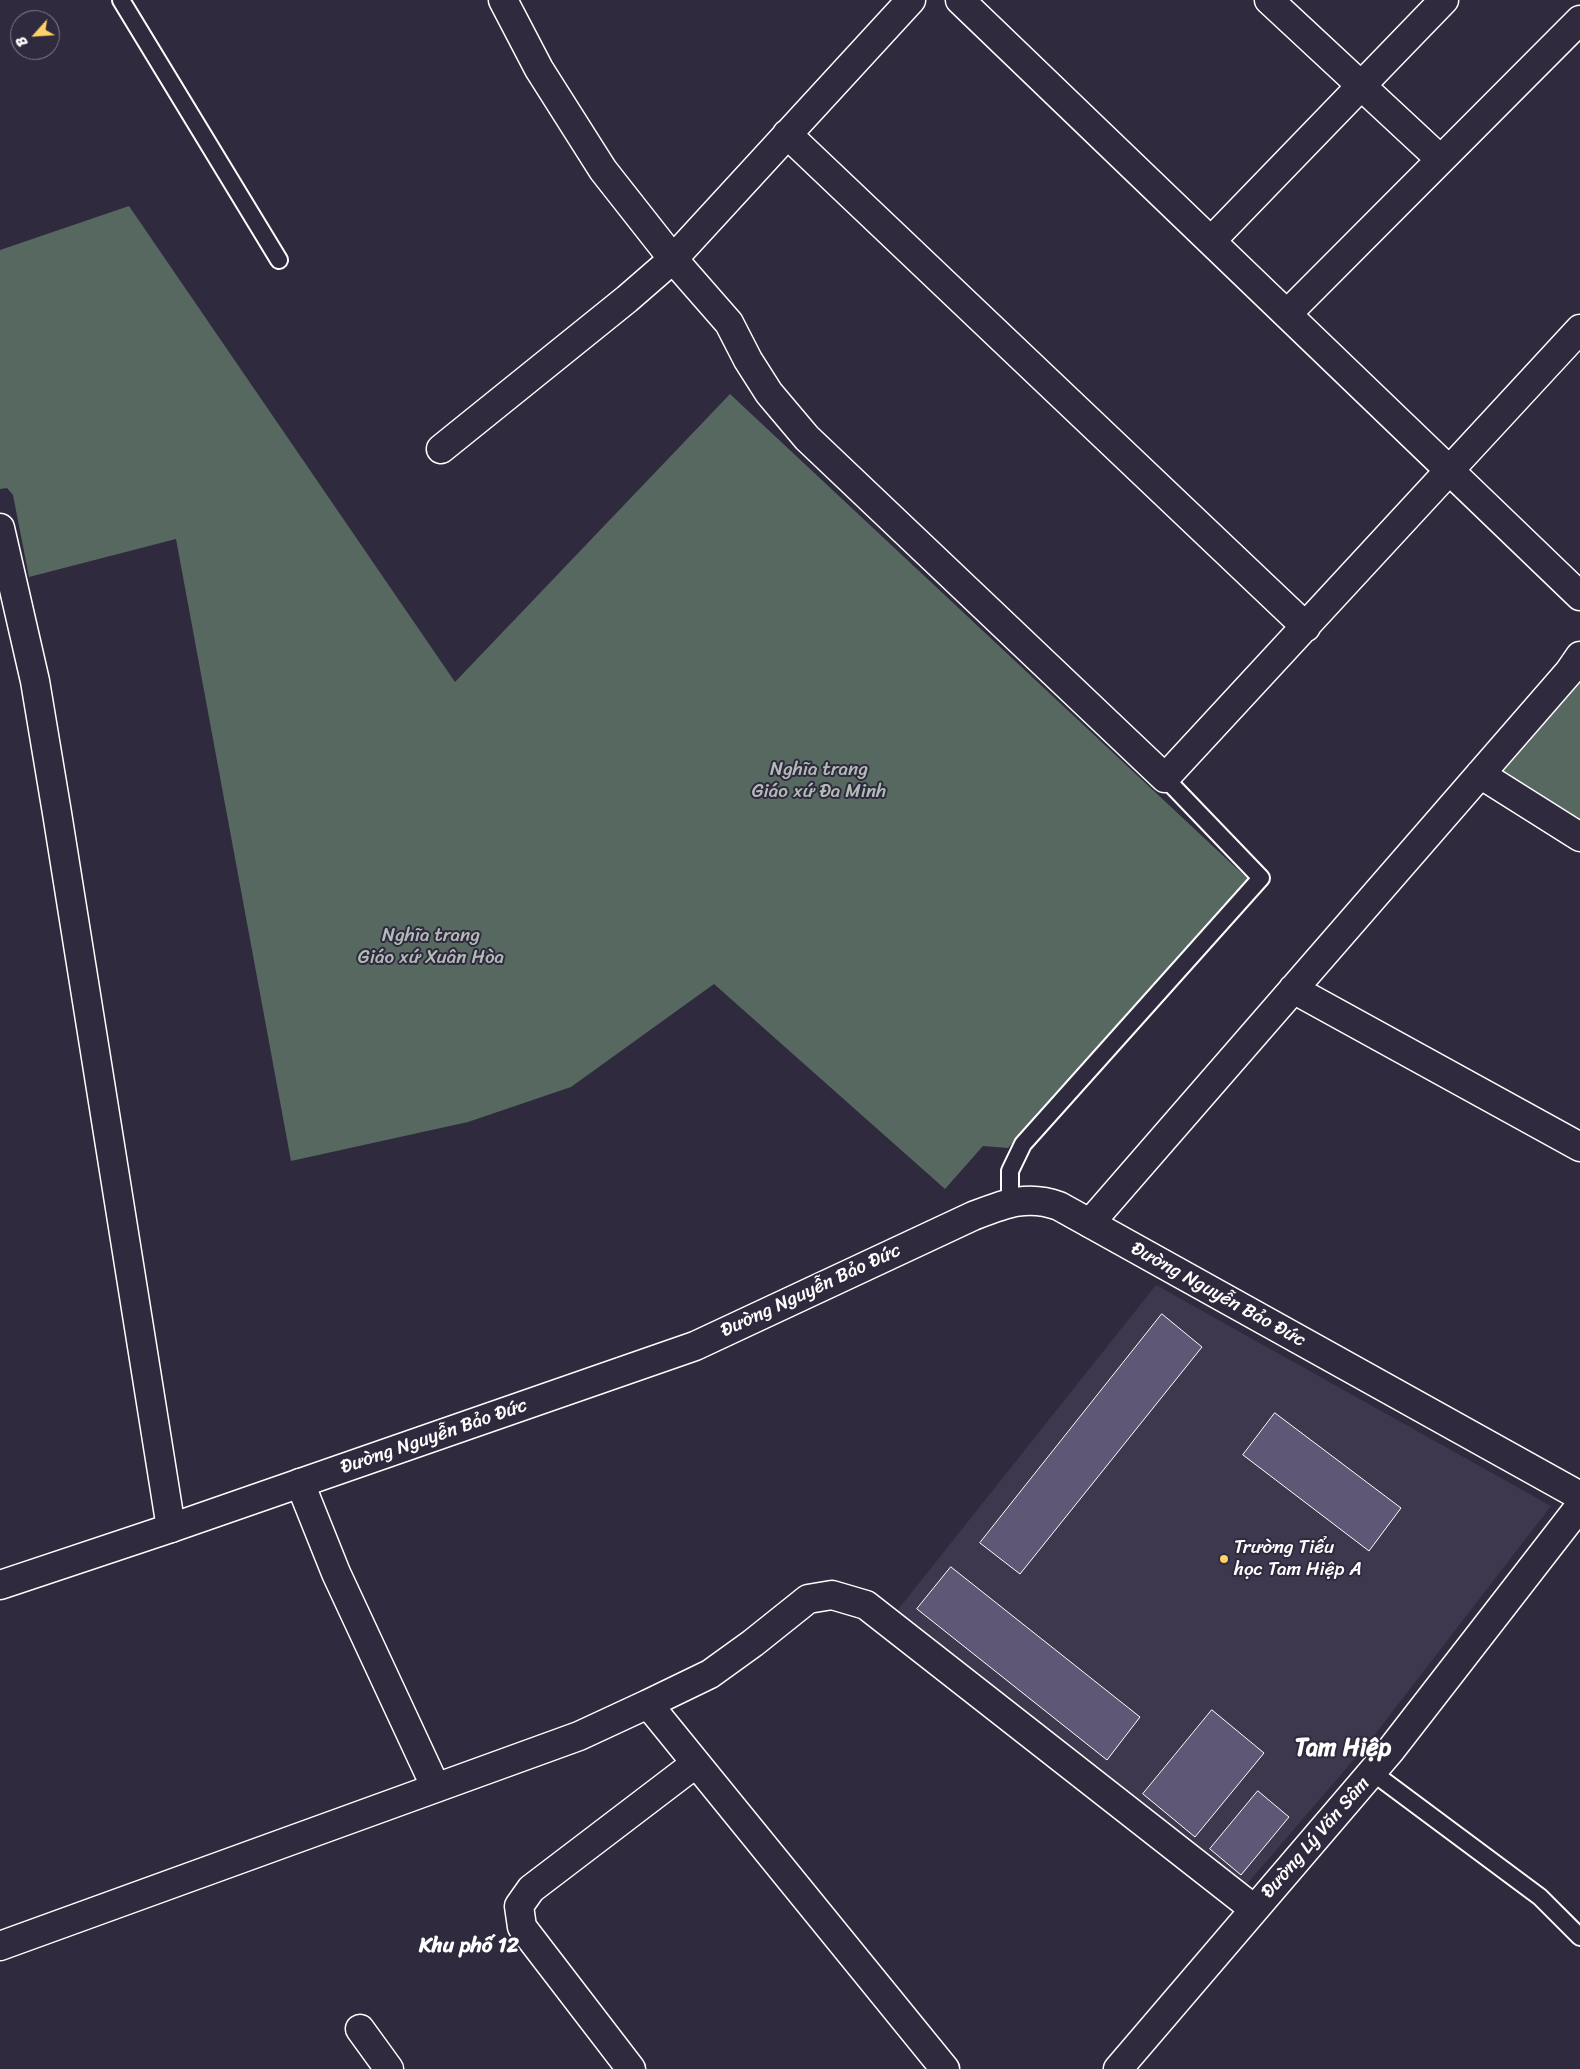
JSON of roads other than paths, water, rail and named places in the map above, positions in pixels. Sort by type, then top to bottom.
[{"type":"street","points":[[503,0],[539,69],[603,170],[673,259],[729,323],[748,360],[769,393],[807,438],[1165,778],[1580,329]]},
{"type":"street","points":[[441,449],[627,299],[673,259],[911,0]]},
{"type":"street","points":[[960,0],[1580,596]]},
{"type":"street","points":[[1269,0],[1440,159]]},
{"type":"street","points":[[1211,241],[1444,0]]},
{"type":"street","points":[[1287,314],[1580,20]]},
{"type":"street","points":[[787,134],[1306,627]]},
{"type":"street","points":[[0,528],[35,681],[171,1528]]},
{"type":"street","points":[[1090,1223],[1570,672],[1580,656]]},
{"type":"street","points":[[1480,774],[1580,837]]},
{"type":"street","points":[[1293,989],[1580,1147]]},
{"type":"street","name":"Đường Nguyễn Bảo Đức","points":[[0,1585],[300,1484],[695,1346],[958,1223],[1010,1203],[1025,1200],[1044,1200],[1059,1206],[1580,1496]]},
{"type":"street","points":[[300,1484],[336,1573],[436,1788]]},
{"type":"street","name":"Đường Lý Văn Sâm","points":[[1118,2069],[1372,1772],[1580,1506]]},
{"type":"street","points":[[0,1946],[579,1736],[710,1674],[753,1643],[808,1599],[832,1595],[866,1605],[1254,1909]]},
{"type":"street","points":[[648,1704],[945,2069]]},
{"type":"street","points":[[632,2069],[522,1927],[519,1906],[531,1889],[695,1764]]},
{"type":"street","points":[[360,2029],[389,2069]]},
{"type":"lane","points":[[121,0],[279,260]]},
{"type":"lane","points":[[1010,1203],[1010,1170],[1013,1160],[1023,1144],[1261,878],[1165,778]]},
{"type":"lane","points":[[1372,1772],[1540,1896],[1580,1937]]},
{"type":"place","name":"Trường Tiểu học Tam Hiệp A","points":[[1224,1559]]},
{"type":"district","name":"Tam Hiệp","points":[[1343,1749]]},
{"type":"district","name":"Khu phố 12","points":[[469,1947]]},
{"type":"park label","name":"Nghĩa trang Giáo xứ Đa Minh","points":[[819,781]]},
{"type":"park label","name":"Nghĩa trang Giáo xứ Xuân Hòa","points":[[431,947]]}]
